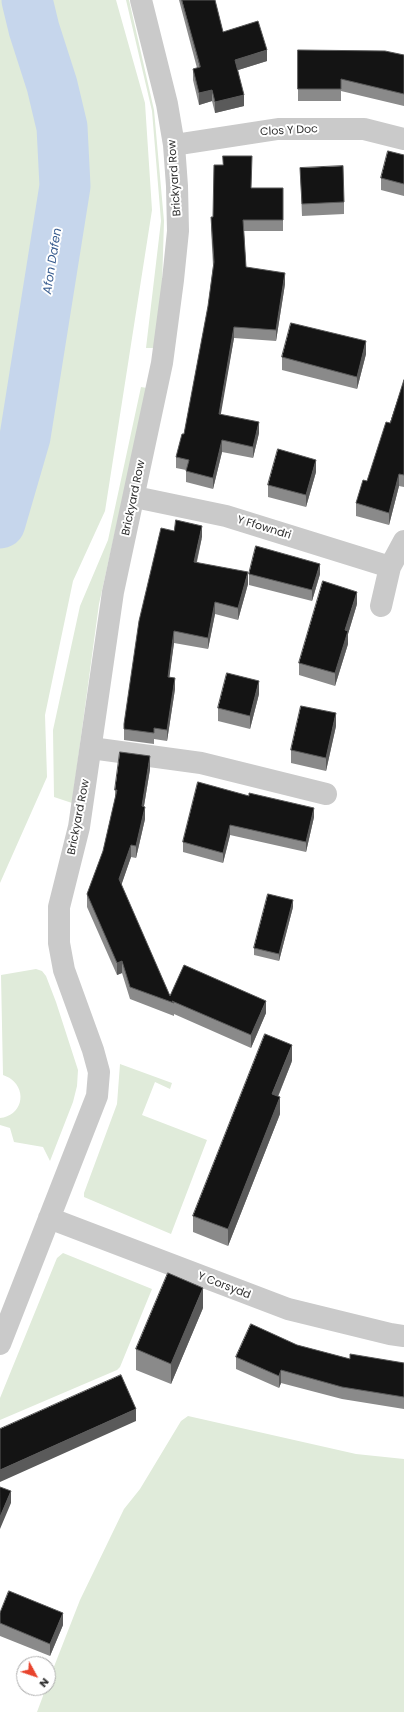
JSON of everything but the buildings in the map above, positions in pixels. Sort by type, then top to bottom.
[{"type":"street","name":"Brickyard Row","points":[[49,1218],[97,1096],[99,1072],[93,1050],[64,970],[59,943],[59,907],[79,826],[113,592],[135,497],[162,363],[174,280],[178,231],[174,145],[167,104],[141,0]]},
{"type":"street","name":"Clos Y Doc","points":[[174,145],[278,129],[364,129],[404,139]]},
{"type":"street","name":"Y Ffowndri","points":[[135,497],[226,516],[390,567]]},
{"type":"street","points":[[381,606],[390,567],[404,541]]},
{"type":"street","points":[[91,748],[201,763],[326,794]]},
{"type":"street","points":[[0,1344],[49,1218]]},
{"type":"street","name":"Y Corsydd","points":[[49,1218],[288,1309],[390,1334],[404,1336]]},
{"type":"green space","points":[[0,0],[116,0],[145,103],[152,210],[105,511],[73,581],[45,715],[47,777],[0,883]]},
{"type":"green space","points":[[126,0],[129,0],[154,110],[164,221],[162,286],[155,348],[146,348],[161,221],[152,111]]},
{"type":"green space","points":[[141,387],[147,388],[99,604],[72,803],[54,797],[53,730],[80,606],[108,540]]},
{"type":"green space","points":[[36,969],[42,971],[46,976],[78,1070],[77,1086],[73,1102],[50,1161],[43,1147],[14,1142],[10,1128],[0,1125],[0,1118],[13,1113],[20,1103],[21,1097],[16,1084],[10,1078],[3,1075],[1,975]]},
{"type":"green space","points":[[120,1064],[172,1083],[170,1089],[155,1082],[142,1115],[207,1140],[171,1234],[84,1197],[84,1193],[117,1104]]},
{"type":"green space","points":[[63,1253],[152,1289],[120,1367],[117,1370],[0,1420],[0,1398],[57,1258]]},
{"type":"green space","points":[[188,1416],[356,1454],[404,1459],[404,1712],[37,1712],[43,1696],[56,1696],[56,1662],[80,1600],[124,1509],[140,1489],[181,1421]]},
{"type":"waterway","name":"Afon Dafen","points":[[0,523],[25,437],[65,186],[62,127],[52,85],[34,29],[27,0]]}]
